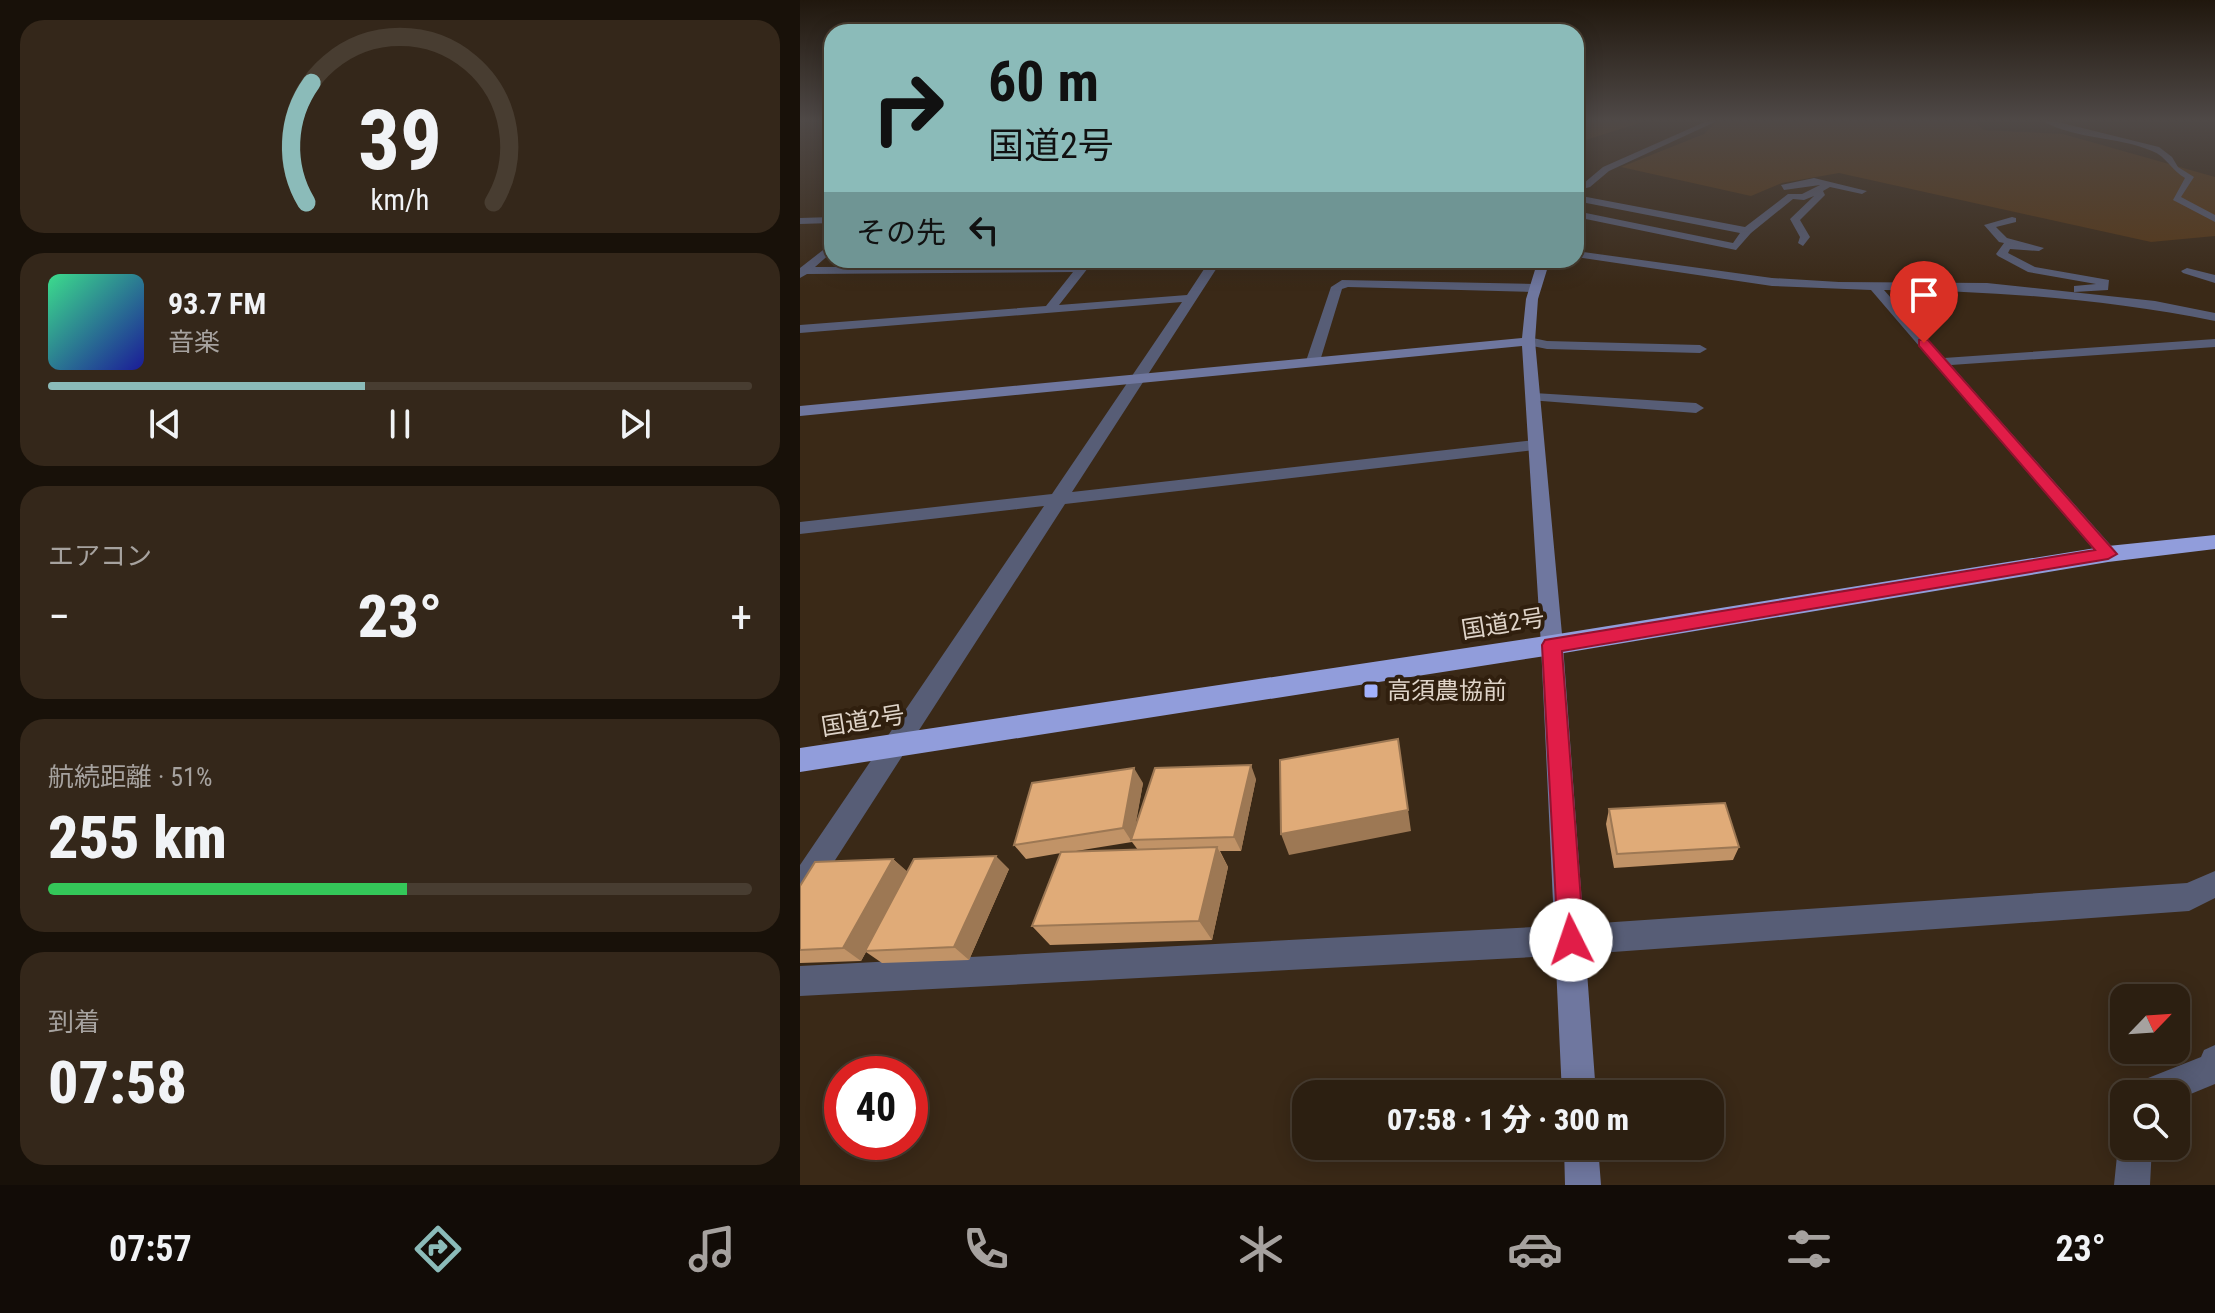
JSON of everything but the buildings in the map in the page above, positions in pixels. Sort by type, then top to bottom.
[{"type":"highway","name":"国道2号","points":[[800,760],[1552,645],[2108,554],[2213,544]]},
{"type":"street","points":[[2189,176],[2176,198],[2215,219]]},
{"type":"street","points":[[1784,187],[1799,181],[1862,191]]},
{"type":"street","points":[[1584,207],[1736,247],[1747,231],[1791,196],[1804,197],[1832,185]]},
{"type":"street","points":[[1795,219],[1832,185]]},
{"type":"street","points":[[1584,206],[1747,231]]},
{"type":"street","points":[[1768,213],[1795,219]]},
{"type":"street","points":[[1795,219],[1805,237],[1803,243]]},
{"type":"street","points":[[800,221],[824,220]]},
{"type":"street","points":[[2012,220],[1989,225],[2003,240],[2039,248],[2007,246],[2002,254],[2032,270],[2105,282],[2104,287],[2046,288],[2040,292]]},
{"type":"street","points":[[802,272],[824,253]]},
{"type":"street","points":[[1584,255],[1772,282],[1875,287],[1945,286],[2040,292],[2155,305],[2215,317]]},
{"type":"street","points":[[802,272],[1082,268],[1051,307]]},
{"type":"street","points":[[800,889],[1210,268]]},
{"type":"street","points":[[1541,268],[1535,288],[1528,341],[1552,645],[1578,1080]]},
{"type":"street","points":[[2187,271],[2215,279]]},
{"type":"street","points":[[1313,361],[1337,287],[1346,283],[1535,288]]},
{"type":"street","points":[[1875,287],[2108,554]]},
{"type":"street","points":[[800,329],[1189,298]]},
{"type":"street","points":[[800,411],[1528,341],[1547,345],[1700,349]]},
{"type":"street","points":[[1940,362],[2215,343]]},
{"type":"street","points":[[1534,397],[1696,408]]},
{"type":"street","points":[[800,528],[1534,445]]},
{"type":"street","points":[[800,981],[1571,940],[2189,897],[2213,889]]},
{"type":"street","points":[[2182,1080],[2214,1066]]},
{"type":"street","points":[[1582,1160],[1583,1185]]},
{"type":"street","points":[[2132,1185],[2134,1160]]},
{"type":"shaded area","points":[[1663,176],[1820,176],[1782,183],[1751,196]]},
{"type":"shaded area","points":[[1854,176],[2215,177],[2215,236],[2151,242]]},
{"type":"place","name":"高須農協前","points":[[1371,691]]},
{"type":"route","points":[[1571,940],[1552,645],[2108,554],[1924,343]]}]
